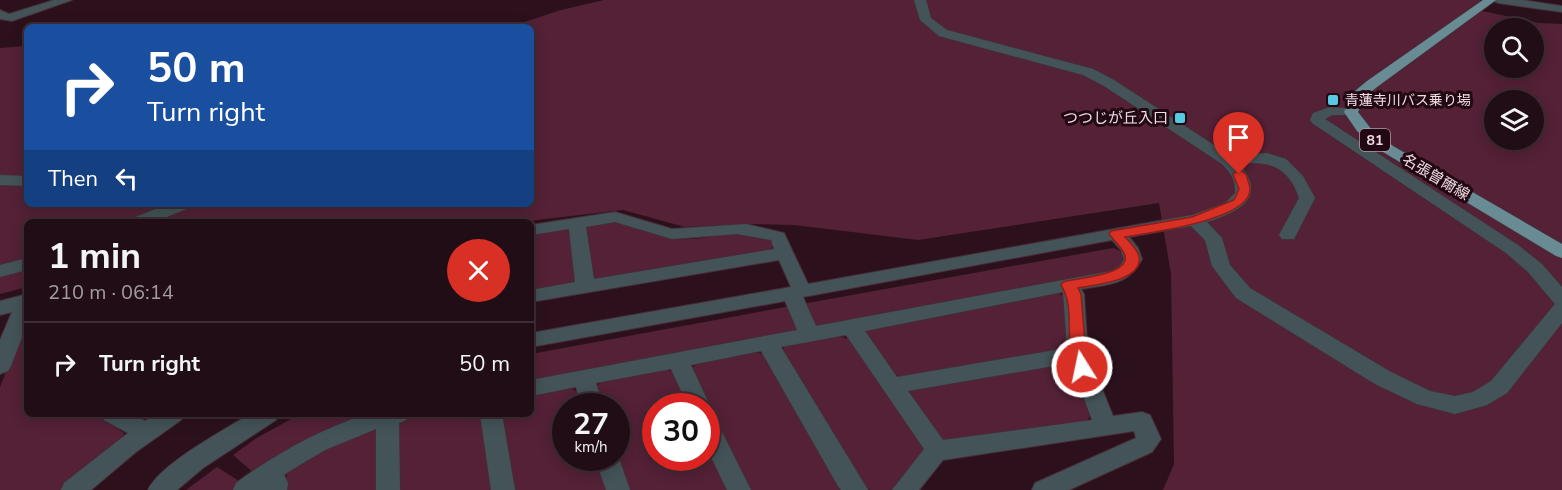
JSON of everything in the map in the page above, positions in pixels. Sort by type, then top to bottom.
[{"type":"main road","name":"81","points":[[1351,112],[1351,107],[1360,94],[1372,84],[1490,0]]},
{"type":"main road","name":"名張曽爾線","points":[[1351,112],[1357,124],[1365,132],[1388,149],[1562,252]]},
{"type":"street","points":[[0,14],[8,18],[66,0]]},
{"type":"street","points":[[534,339],[1195,220],[1228,209],[1244,196],[1243,181],[1228,161],[1088,72],[943,33],[926,20],[920,0]]},
{"type":"street","points":[[1498,0],[1559,9]]},
{"type":"street","points":[[1351,112],[1322,113],[1317,120],[1512,249],[1535,268],[1562,300]]},
{"type":"street","points":[[1228,161],[1268,158],[1278,162],[1296,178],[1306,191],[1307,198],[1288,235]]},
{"type":"street","points":[[0,180],[24,181]]},
{"type":"street","points":[[146,219],[176,207]]},
{"type":"street","points":[[534,229],[620,217],[654,231],[680,235],[746,229],[778,237],[785,253],[807,330]]},
{"type":"street","points":[[1195,220],[1213,238],[1221,266],[1243,293],[1383,378],[1425,398],[1442,403],[1466,404],[1499,387],[1562,309]]},
{"type":"street","points":[[577,222],[585,287]]},
{"type":"street","points":[[534,387],[1116,276],[1127,270],[1132,262],[1132,254],[1116,234]]},
{"type":"street","points":[[534,296],[785,253]]},
{"type":"street","points":[[0,271],[24,265]]},
{"type":"street","points":[[1068,285],[1074,294],[1078,354],[1106,427]]},
{"type":"street","points":[[0,308],[24,302]]},
{"type":"street","points":[[0,366],[24,306]]},
{"type":"street","points":[[851,327],[937,450]]},
{"type":"street","points":[[769,343],[772,353],[847,479],[856,490]]},
{"type":"street","points":[[891,386],[1078,354]]},
{"type":"street","points":[[680,360],[682,371],[693,393]]},
{"type":"street","points":[[584,378],[588,393]]},
{"type":"street","points":[[118,417],[146,432]]},
{"type":"street","points":[[73,490],[168,417]]},
{"type":"street","points":[[160,490],[195,461],[263,417]]},
{"type":"street","points":[[245,490],[272,481],[290,457],[329,437],[386,417]]},
{"type":"street","points":[[388,490],[392,417]]},
{"type":"street","points":[[491,417],[503,490]]},
{"type":"street","points":[[937,450],[951,450],[1142,421],[1149,439],[1144,445],[1044,490]]},
{"type":"street","points":[[904,490],[937,450]]},
{"type":"street","points":[[720,451],[739,490]]},
{"type":"street","points":[[611,471],[618,490]]},
{"type":"shaded area","points":[[604,0],[1480,0],[1482,11],[1515,18],[1484,18],[1484,78],[1544,78],[1544,23],[1562,24],[1562,490],[1163,490],[1174,464],[1171,274],[1159,203],[918,240],[794,225],[748,224],[685,227],[623,210],[534,220],[24,219],[24,288],[0,294],[0,48],[24,46],[24,207],[534,207],[534,24],[518,24],[561,10]]},
{"type":"shaded area","points":[[613,222],[669,238],[689,239],[747,234],[758,235],[774,245],[767,252],[599,279],[590,276],[583,229],[589,224]]},
{"type":"shaded area","points":[[562,229],[570,231],[576,278],[570,285],[534,291],[534,234]]},
{"type":"shaded area","points":[[1113,248],[1124,255],[1121,264],[1114,271],[813,329],[802,304]]},
{"type":"shaded area","points":[[1056,292],[1067,298],[1070,344],[1064,351],[903,377],[891,373],[863,336],[867,328]]},
{"type":"shaded area","points":[[791,306],[801,332],[534,382],[534,353]]},
{"type":"shaded area","points":[[24,326],[24,417],[99,417],[124,433],[121,443],[63,490],[0,490],[0,387]]},
{"type":"shaded area","points":[[836,335],[848,339],[923,444],[923,452],[895,490],[870,490],[856,478],[781,354],[785,345]]},
{"type":"shaded area","points":[[753,351],[764,355],[845,490],[748,490],[720,431],[720,393],[702,393],[691,370],[697,363]]},
{"type":"shaded area","points":[[1064,363],[1074,368],[1091,412],[1087,422],[951,443],[940,438],[908,397],[911,387]]},
{"type":"shaded area","points":[[662,368],[673,372],[684,393],[642,393],[642,471],[719,471],[727,490],[630,490],[623,471],[630,471],[630,393],[597,393],[595,388],[604,379]]},
{"type":"shaded area","points":[[569,387],[579,393],[552,393],[552,471],[601,471],[606,490],[512,490],[500,417],[534,417],[534,393]]},
{"type":"shaded area","points":[[295,417],[369,417],[255,474],[233,455],[255,439]]},
{"type":"shaded area","points":[[481,417],[492,490],[398,490],[395,428],[406,419]]},
{"type":"shaded area","points":[[368,428],[378,432],[378,490],[285,490],[287,473],[296,460]]},
{"type":"shaded area","points":[[217,467],[242,483],[234,490],[186,490]]},
{"type":"place","name":"青蓮寺川バス乗り場","points":[[1333,100]]},
{"type":"place","name":"つつじが丘入口","points":[[1180,118]]},
{"type":"route","points":[[1082,367],[1078,354],[1074,294],[1068,285],[1116,276],[1130,267],[1132,254],[1116,234],[1195,220],[1213,215],[1238,203],[1244,196],[1245,189],[1239,174]]}]
